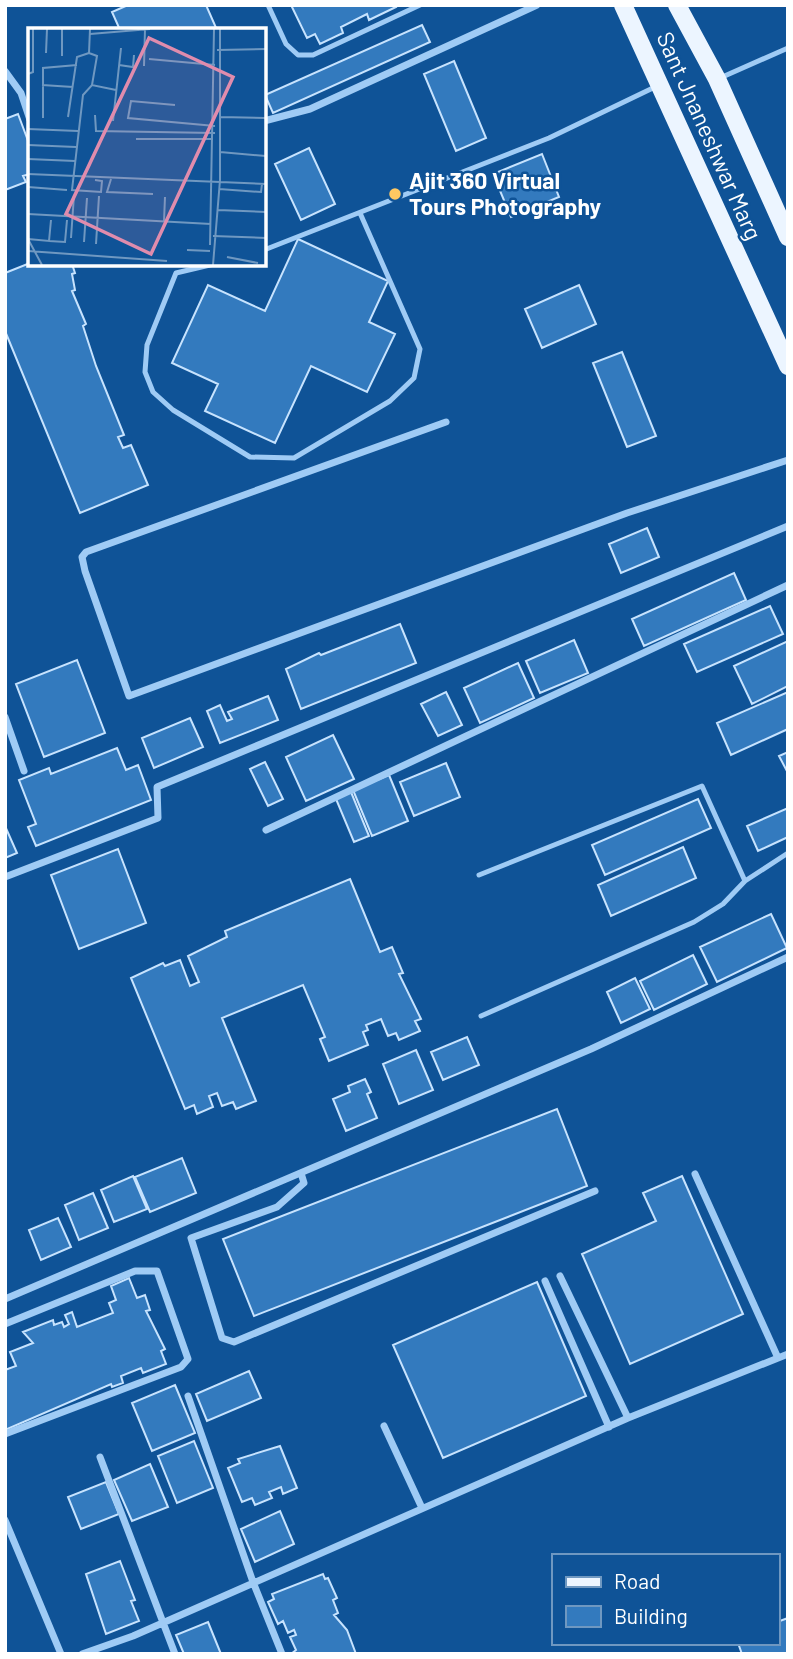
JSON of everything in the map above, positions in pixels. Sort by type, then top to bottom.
[{"type":"main road","name":"Sant Jnaneshwar Marg","points":[[623,5],[750,288],[788,366]]},
{"type":"main road","points":[[677,5],[717,79],[788,237]]},
{"type":"street","points":[[266,120],[310,108],[537,5]]},
{"type":"street","points":[[6,75],[21,93],[28,114]]},
{"type":"street","points":[[446,422],[86,552],[82,557],[85,571],[129,696],[627,513],[788,460]]},
{"type":"street","points":[[5,877],[158,818],[157,787],[788,526]]},
{"type":"street","points":[[266,830],[788,585]]},
{"type":"street","points":[[5,717],[24,771]]},
{"type":"street","points":[[5,1299],[591,1049],[788,957]]},
{"type":"street","points":[[301,1172],[304,1183],[276,1207],[191,1238],[222,1339],[233,1342],[595,1191]]},
{"type":"street","points":[[695,1174],[778,1358]]},
{"type":"street","points":[[5,1324],[135,1271],[148,1270],[157,1272],[188,1359],[181,1367],[5,1434]]},
{"type":"street","points":[[560,1276],[628,1419]]},
{"type":"street","points":[[545,1281],[609,1427]]},
{"type":"street","points":[[82,1654],[163,1622],[609,1427],[788,1354]]},
{"type":"street","points":[[188,1395],[253,1582],[282,1654]]},
{"type":"street","points":[[384,1426],[422,1508]]},
{"type":"street","points":[[100,1457],[175,1654]]},
{"type":"street","points":[[5,1520],[61,1654]]},
{"type":"lane","points":[[268,5],[286,44],[298,55],[313,55],[420,5]]},
{"type":"lane","points":[[717,79],[788,48]]},
{"type":"lane","points":[[266,249],[549,138],[660,85]]},
{"type":"lane","points":[[206,266],[176,274],[147,345],[145,372],[153,392],[173,410],[250,457],[293,458],[390,401],[414,378],[420,349],[360,213]]},
{"type":"lane","points":[[479,876],[702,786],[745,881]]},
{"type":"lane","points":[[481,1016],[694,922],[723,904],[745,881],[788,853]]},
{"type":"building","points":[[128,5],[206,5],[216,28],[119,28],[112,12]]},
{"type":"building","points":[[291,5],[396,7],[369,20],[367,14],[341,27],[343,33],[320,44],[315,34],[307,38]]},
{"type":"building","points":[[422,25],[430,42],[273,113],[266,95]]},
{"type":"building","points":[[454,61],[486,138],[456,151],[424,74]]},
{"type":"building","points":[[18,114],[28,141],[28,175],[23,176],[26,182],[5,190],[5,119]]},
{"type":"building","points":[[309,148],[335,204],[301,220],[275,164]]},
{"type":"building","points":[[542,154],[559,197],[511,217],[493,174]]},
{"type":"building","points":[[298,239],[388,281],[369,322],[395,334],[367,392],[311,366],[275,443],[205,411],[218,384],[172,363],[208,285],[265,311]]},
{"type":"building","points":[[28,264],[28,266],[73,266],[75,290],[72,291],[86,324],[83,326],[96,366],[124,435],[118,437],[123,448],[131,445],[148,485],[80,513],[5,331],[5,273]]},
{"type":"building","points":[[579,285],[596,324],[542,348],[525,309]]},
{"type":"building","points":[[622,352],[656,436],[627,447],[593,363]]},
{"type":"building","points":[[647,528],[659,557],[621,573],[609,544]]},
{"type":"building","points":[[734,573],[746,600],[644,646],[632,619]]},
{"type":"building","points":[[770,606],[783,634],[697,672],[684,644]]},
{"type":"building","points":[[400,624],[416,663],[301,709],[286,669],[319,653],[321,655]]},
{"type":"building","points":[[574,640],[588,673],[540,693],[526,661]]},
{"type":"building","points":[[788,641],[788,686],[752,704],[734,666]]},
{"type":"building","points":[[77,660],[105,733],[44,757],[16,684]]},
{"type":"building","points":[[518,663],[534,698],[480,723],[464,688]]},
{"type":"building","points":[[446,692],[462,725],[438,736],[421,704]]},
{"type":"building","points":[[788,692],[788,729],[731,755],[717,723]]},
{"type":"building","points":[[268,696],[278,720],[220,743],[207,711],[220,705],[227,721],[232,719],[228,712]]},
{"type":"building","points":[[190,718],[203,747],[154,768],[142,738]]},
{"type":"building","points":[[333,735],[354,779],[306,801],[286,757]]},
{"type":"building","points":[[117,748],[126,770],[138,765],[151,800],[36,846],[28,827],[36,824],[19,780],[49,768],[51,774]]},
{"type":"building","points":[[788,752],[788,773],[779,756]]},
{"type":"building","points":[[265,762],[283,799],[268,806],[250,769]]},
{"type":"building","points":[[446,763],[460,797],[414,816],[400,782]]},
{"type":"building","points":[[389,775],[408,821],[372,836],[353,790]]},
{"type":"building","points":[[351,792],[369,836],[354,842],[336,799]]},
{"type":"building","points":[[698,799],[711,828],[605,875],[592,845]]},
{"type":"building","points":[[788,808],[788,837],[758,851],[747,826]]},
{"type":"building","points":[[5,826],[17,853],[5,858]]},
{"type":"building","points":[[683,847],[696,878],[611,916],[598,885]]},
{"type":"building","points":[[118,849],[146,923],[79,949],[51,875]]},
{"type":"building","points":[[350,879],[380,952],[392,947],[403,973],[399,974],[421,1019],[415,1021],[420,1031],[399,1040],[396,1033],[388,1036],[381,1019],[366,1025],[368,1030],[363,1032],[368,1045],[329,1061],[320,1039],[325,1037],[303,985],[222,1018],[256,1101],[236,1109],[233,1102],[222,1106],[217,1093],[209,1096],[213,1107],[197,1114],[194,1105],[185,1109],[131,978],[163,963],[165,966],[180,960],[190,986],[199,982],[188,956],[227,937],[225,931]]},
{"type":"building","points":[[771,914],[787,948],[717,982],[700,947]]},
{"type":"building","points":[[693,955],[707,984],[654,1010],[640,981]]},
{"type":"building","points":[[635,978],[650,1009],[621,1023],[607,992]]},
{"type":"building","points":[[467,1037],[479,1065],[443,1080],[431,1052]]},
{"type":"building","points":[[416,1050],[433,1090],[399,1104],[383,1064]]},
{"type":"building","points":[[365,1079],[371,1092],[367,1094],[377,1118],[346,1131],[333,1099],[350,1092],[348,1086]]},
{"type":"building","points":[[557,1109],[587,1186],[254,1316],[223,1239]]},
{"type":"building","points":[[182,1158],[196,1193],[150,1212],[135,1177]]},
{"type":"building","points":[[133,1176],[147,1209],[114,1222],[101,1190]]},
{"type":"building","points":[[682,1176],[743,1314],[630,1364],[582,1254],[656,1221],[643,1193]]},
{"type":"building","points":[[93,1193],[108,1228],[79,1240],[65,1205]]},
{"type":"building","points":[[58,1218],[71,1247],[41,1260],[29,1230]]},
{"type":"building","points":[[129,1278],[137,1298],[145,1295],[150,1310],[146,1311],[165,1349],[161,1351],[166,1364],[143,1373],[141,1368],[121,1376],[123,1383],[112,1387],[111,1384],[5,1430],[5,1370],[16,1366],[10,1352],[33,1343],[23,1332],[53,1320],[54,1325],[62,1322],[64,1327],[69,1324],[65,1315],[72,1312],[77,1327],[113,1313],[109,1303],[116,1300],[111,1286]]},
{"type":"building","points":[[537,1282],[586,1396],[443,1458],[393,1345]]},
{"type":"building","points":[[249,1371],[261,1398],[207,1421],[196,1394]]},
{"type":"building","points":[[175,1385],[195,1433],[152,1451],[132,1403]]},
{"type":"building","points":[[194,1441],[213,1488],[177,1503],[158,1456]]},
{"type":"building","points":[[280,1446],[297,1488],[283,1494],[281,1487],[269,1492],[272,1498],[255,1505],[252,1498],[242,1502],[228,1468],[240,1463],[238,1459]]},
{"type":"building","points":[[150,1464],[168,1507],[132,1521],[114,1480]]},
{"type":"building","points":[[106,1482],[119,1514],[81,1529],[68,1497]]},
{"type":"building","points":[[280,1511],[294,1544],[255,1562],[241,1529]]},
{"type":"building","points":[[120,1561],[135,1600],[131,1601],[139,1621],[106,1634],[86,1574]]},
{"type":"building","points":[[323,1574],[325,1579],[328,1578],[337,1598],[333,1600],[338,1613],[334,1615],[347,1630],[356,1654],[291,1654],[296,1650],[290,1637],[296,1635],[294,1630],[288,1633],[283,1621],[278,1624],[268,1602],[274,1599],[272,1594]]},
{"type":"building","points":[[788,1618],[788,1654],[742,1654],[739,1645],[779,1645],[779,1621]]},
{"type":"building","points":[[208,1622],[221,1654],[184,1654],[176,1635]]},
{"type":"place","name":"Ajit 360 Virtual Tours Photography","points":[[395,194]]}]
